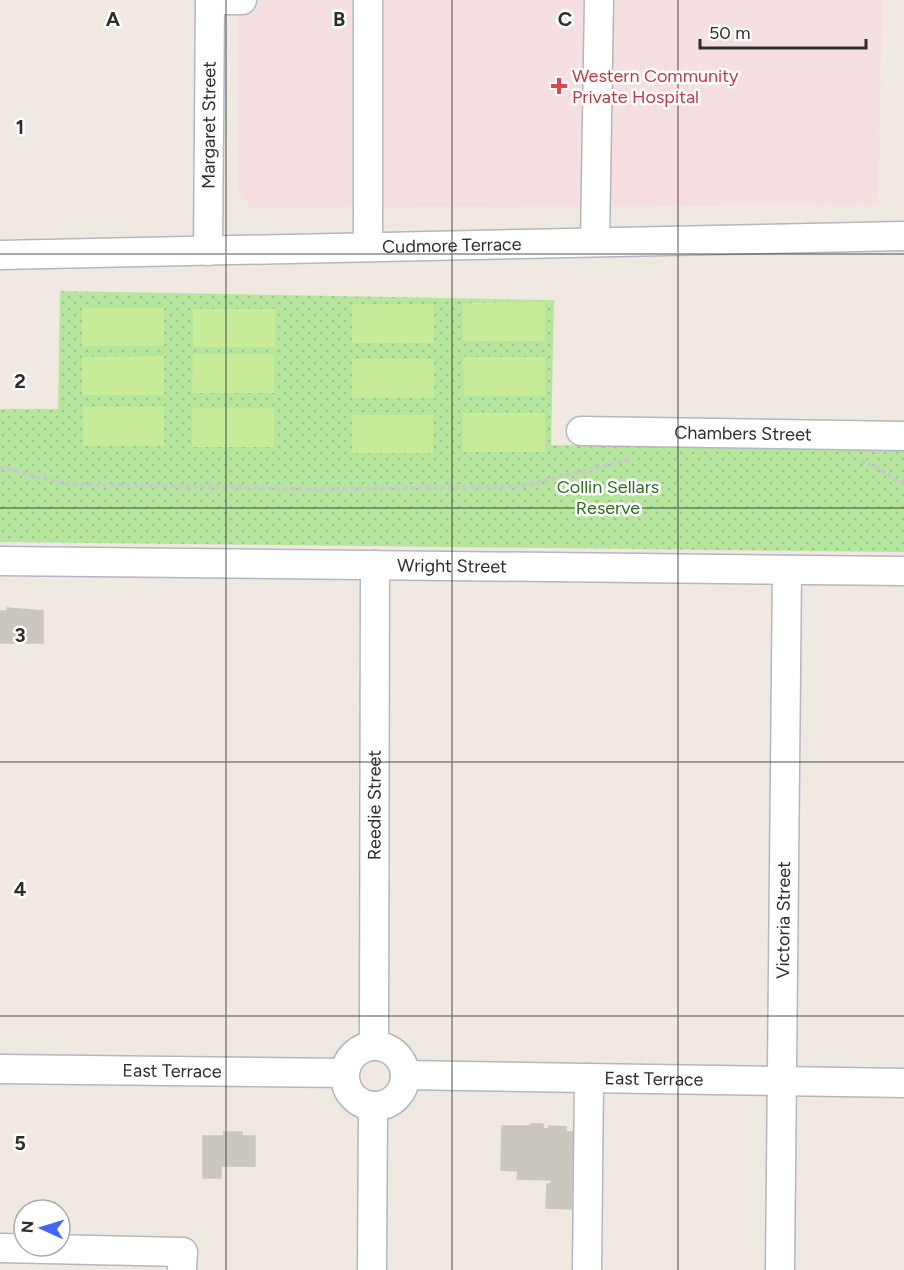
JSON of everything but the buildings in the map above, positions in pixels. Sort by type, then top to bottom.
[{"type":"street","points":[[210,0],[242,0]]},
{"type":"street","name":"Margaret Street","points":[[208,252],[210,0]]},
{"type":"street","points":[[368,0],[368,246]]},
{"type":"street","points":[[596,242],[599,0]]},
{"type":"street","name":"Cudmore Terrace","points":[[0,255],[904,236]]},
{"type":"street","name":"Chambers Street","points":[[581,431],[904,436]]},
{"type":"street","name":"Wright Street","points":[[0,561],[904,571]]},
{"type":"street","name":"Reedie Street","points":[[374,1045],[375,564]]},
{"type":"street","name":"Victoria Street","points":[[780,1270],[787,570]]},
{"type":"street","points":[[374,1045],[392,1050],[399,1057],[405,1075],[401,1091],[396,1097],[389,1103],[373,1106],[355,1099],[345,1083],[344,1073],[351,1056],[365,1046],[374,1045]]},
{"type":"street","name":"East Terrace","points":[[0,1069],[344,1073]]},
{"type":"street","name":"East Terrace","points":[[405,1075],[904,1083]]},
{"type":"street","points":[[587,1270],[588,1078]]},
{"type":"street","points":[[372,1270],[373,1106]]},
{"type":"street","points":[[0,1248],[183,1252],[182,1270]]},
{"type":"path","points":[[0,467],[67,484],[309,489],[518,487],[639,458]]},
{"type":"path","points":[[857,460],[880,469],[897,481],[904,482]]},
{"type":"shaded area","name":"Western Community Private Hospital","points":[[238,0],[882,0],[878,205],[251,208],[237,191]]},
{"type":"green space","name":"Collin Sellars Reserve","points":[[60,291],[554,300],[551,445],[904,449],[904,552],[0,542],[0,409],[58,409]]},
{"type":"green space","points":[[545,302],[545,341],[463,341],[463,303]]},
{"type":"green space","points":[[352,304],[433,304],[434,343],[352,343]]},
{"type":"green space","points":[[82,308],[164,308],[164,346],[82,346]]},
{"type":"green space","points":[[193,309],[275,309],[275,347],[193,347]]},
{"type":"green space","points":[[193,354],[274,354],[274,393],[192,393]]},
{"type":"green space","points":[[164,356],[164,395],[82,395],[82,357]]},
{"type":"green space","points":[[463,357],[545,357],[545,396],[464,396]]},
{"type":"green space","points":[[352,359],[434,359],[434,398],[352,398]]},
{"type":"green space","points":[[83,407],[164,407],[164,446],[83,446]]},
{"type":"green space","points":[[192,408],[274,408],[274,447],[192,447]]},
{"type":"green space","points":[[463,413],[545,413],[545,452],[463,452]]},
{"type":"green space","points":[[352,415],[433,415],[433,453],[352,453]]},
{"type":"place","name":"Western Community Private Hospital","points":[[559,86]]}]
